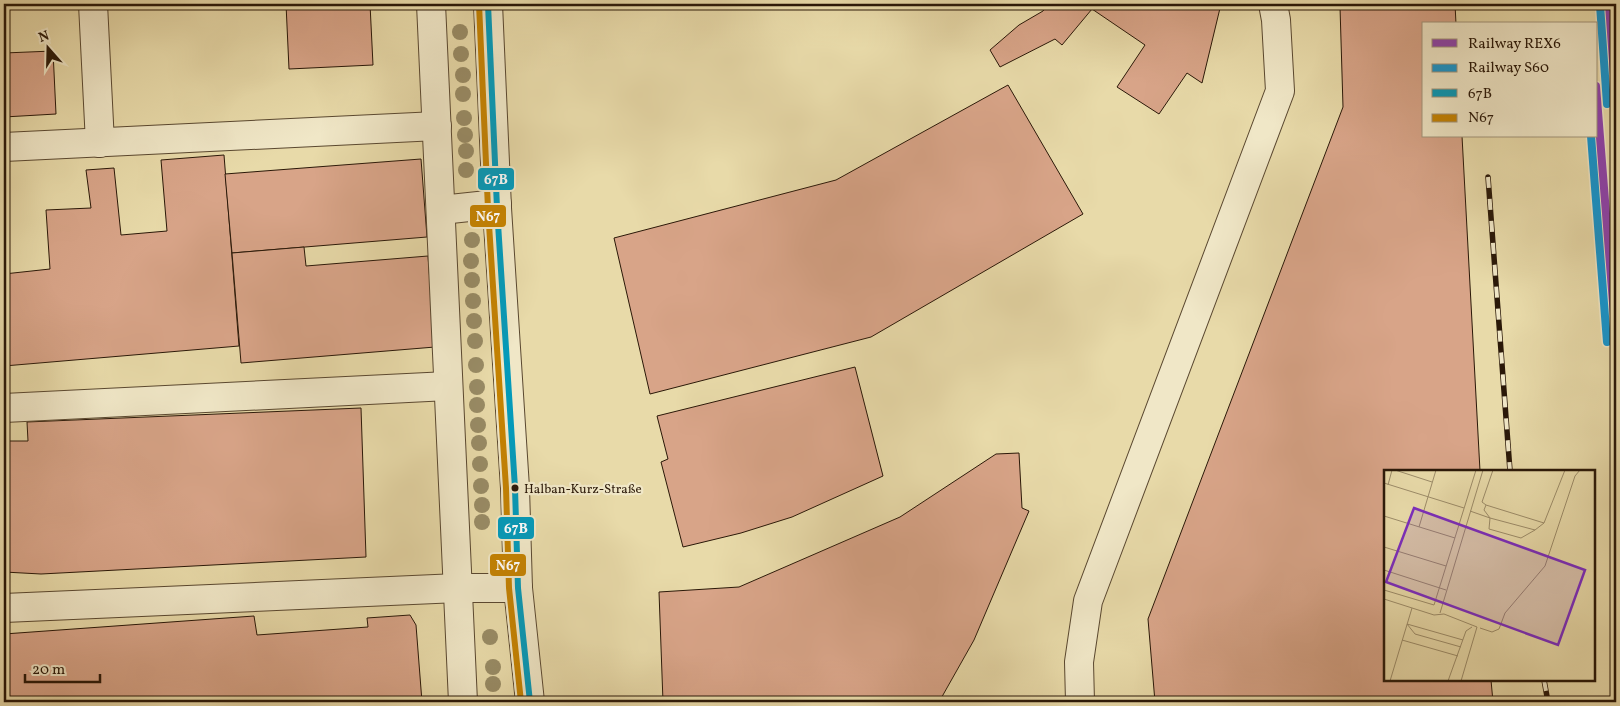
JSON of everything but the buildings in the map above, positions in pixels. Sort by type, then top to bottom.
[{"type":"street","points":[[93,4],[100,143]]},
{"type":"street","points":[[431,4],[463,702]]},
{"type":"street","points":[[488,4],[497,204],[515,488],[518,588],[530,702]]},
{"type":"street","points":[[1080,702],[1079,662],[1088,601],[1280,91],[1276,20],[1273,4]]},
{"type":"street","points":[[4,147],[437,126]]},
{"type":"street","points":[[440,199],[497,204]]},
{"type":"street","points":[[4,408],[448,386]]},
{"type":"street","points":[[4,608],[458,588],[518,588]]},
{"type":"railway","points":[[1488,177],[1510,470]]},
{"type":"railway","points":[[1544,681],[1548,702]]},
{"type":"rail line","name":"REX6","points":[[1609,4],[1616,103]]},
{"type":"rail line","name":"S60","points":[[1600,5],[1607,104]]},
{"type":"rail line","name":"REX6","points":[[1598,112],[1616,341]]},
{"type":"rail line","name":"S60","points":[[1591,138],[1607,342]]},
{"type":"transit line","name":"N67","points":[[479,4],[488,209],[506,488],[509,588],[521,702]]},
{"type":"transit line","name":"67B","points":[[488,4],[497,208],[515,488],[518,588],[530,702]]},
{"type":"place","name":"Halban-Kurz-Straße","points":[[515,488]]}]
